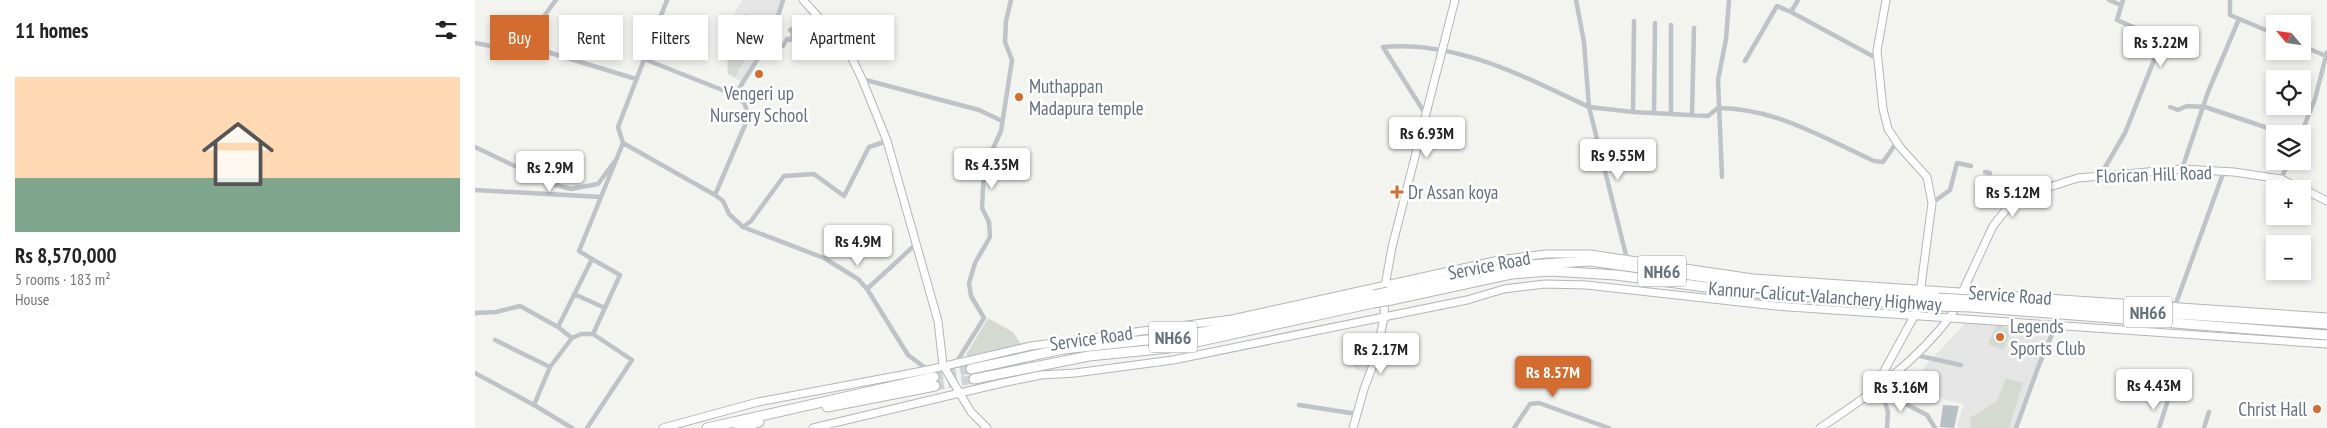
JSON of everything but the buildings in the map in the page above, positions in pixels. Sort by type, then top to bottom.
[{"type":"highway","name":"Kannur-Calicut-Valanchery Highway","points":[[974,379],[1089,356],[1169,348],[1374,299],[1388,293],[1511,274],[1551,271],[1616,275],[1743,292],[1920,297],[1937,302],[1970,303],[2327,335]]},
{"type":"highway","name":"NH66","points":[[971,369],[1063,349],[1184,336],[1374,299]]},
{"type":"highway","name":"NH66","points":[[1970,303],[2327,324]]},
{"type":"highway","points":[[707,428],[932,378]]},
{"type":"highway","points":[[738,428],[932,378]]},
{"type":"street","points":[[544,15],[556,0]]},
{"type":"street","points":[[661,15],[667,0]]},
{"type":"street","points":[[735,95],[772,36],[783,0]]},
{"type":"street","points":[[803,0],[816,15]]},
{"type":"street","points":[[956,363],[984,318],[971,296],[969,283],[975,263],[990,237],[989,222],[982,208],[984,168],[1001,131],[1012,60],[1005,42],[1006,21],[1011,0]]},
{"type":"street","points":[[1353,428],[1376,357],[1401,209],[1427,117],[1441,52],[1455,0]]},
{"type":"street","points":[[1576,0],[1584,42],[1589,107],[1627,259]]},
{"type":"street","points":[[1722,177],[1718,80],[1726,39],[1729,0]]},
{"type":"street","points":[[1791,12],[1798,0]]},
{"type":"street","points":[[1886,0],[1877,51],[1883,109],[1888,129],[1927,177],[1932,203],[1920,297],[1914,316],[1879,390],[1888,412],[1887,428]]},
{"type":"street","points":[[2100,176],[2125,133],[2160,45],[2156,37],[2117,20],[2122,2],[2109,0]]},
{"type":"street","points":[[2230,0],[2228,12],[2239,19],[2266,30]]},
{"type":"street","points":[[1745,61],[1777,6],[1878,59]]},
{"type":"street","points":[[2182,170],[2224,51],[2239,19]]},
{"type":"street","points":[[1633,112],[1634,21]]},
{"type":"street","points":[[1654,113],[1655,23]]},
{"type":"street","points":[[1671,25],[1671,114]]},
{"type":"street","points":[[1692,115],[1694,28]]},
{"type":"street","points":[[783,46],[787,39],[790,40],[792,37]]},
{"type":"street","points":[[475,43],[490,46]]},
{"type":"street","points":[[1427,117],[1383,47],[1419,47],[1470,56],[1511,70],[1589,107],[1633,112],[1709,116],[1718,108],[1756,110],[1776,117],[1874,161],[1883,162],[1897,142]]},
{"type":"street","points":[[2305,125],[2315,99],[2326,54],[2311,49]]},
{"type":"street","points":[[549,52],[636,79]]},
{"type":"street","points":[[644,60],[617,127],[623,143],[715,195],[723,201],[729,214],[743,227],[824,258],[858,279],[867,289],[908,354],[932,378]]},
{"type":"street","points":[[647,60],[735,95],[745,104],[748,118],[715,195]]},
{"type":"street","points":[[853,60],[887,141],[938,321],[943,365],[971,412],[987,428]]},
{"type":"street","points":[[862,79],[979,110],[1002,121]]},
{"type":"street","points":[[2170,107],[2178,110],[2187,106],[2203,107],[2266,128]]},
{"type":"street","points":[[743,227],[751,221],[784,176],[814,174],[844,196],[869,147],[887,141]]},
{"type":"street","points":[[593,334],[621,275],[579,251],[623,143]]},
{"type":"street","points":[[475,147],[552,184],[571,188],[598,184],[615,161]]},
{"type":"street","points":[[1932,203],[1949,190],[1957,163],[1971,166]]},
{"type":"street","name":"Florican Hill Road","points":[[1820,428],[1879,390],[1927,344],[1949,317],[1993,226],[2013,201],[2078,178],[2100,176],[2182,170],[2224,172],[2281,179]]},
{"type":"street","points":[[2281,179],[2285,170]]},
{"type":"street","points":[[2175,306],[2224,172]]},
{"type":"street","points":[[2009,180],[2017,183],[2024,196]]},
{"type":"street","points":[[475,190],[601,197]]},
{"type":"street","name":"Florican Hill Road","points":[[2311,193],[2327,201]]},
{"type":"street","points":[[867,289],[916,244]]},
{"type":"street","name":"Service Road","points":[[663,428],[759,402],[932,378],[943,365],[1031,346],[1233,319],[1388,293],[1499,260],[1546,254],[1590,254],[1753,278],[1920,297],[1961,292],[2327,317]]},
{"type":"street","points":[[558,328],[592,259]]},
{"type":"street","points":[[813,428],[830,426],[958,393],[1041,375],[1075,373],[1173,360],[1467,300],[1504,289],[1545,284],[1586,285],[1776,306],[2327,344]]},
{"type":"street","points":[[574,294],[605,308]]},
{"type":"street","points":[[475,313],[496,312],[520,306],[572,338]]},
{"type":"street","points":[[2016,428],[2056,325]]},
{"type":"street","points":[[534,405],[550,367],[572,338],[581,334],[593,334],[632,360],[587,428]]},
{"type":"street","points":[[495,340],[550,367]]},
{"type":"street","points":[[1915,355],[1961,365]]},
{"type":"street","points":[[475,373],[572,428]]},
{"type":"street","points":[[1879,390],[1927,415],[1935,428]]},
{"type":"street","points":[[2159,428],[2168,400]]},
{"type":"street","points":[[1514,428],[1530,404],[1539,403],[1609,428]]},
{"type":"street","points":[[1299,405],[1357,414]]},
{"type":"street","points":[[2204,428],[2209,412]]},
{"type":"shaded area","points":[[742,0],[780,0],[778,15],[734,15]]},
{"type":"shaded area","points":[[727,60],[754,60],[742,82],[727,74]]},
{"type":"shaded area","points":[[729,60],[744,60],[735,77],[728,73]]},
{"type":"shaded area","points":[[988,318],[1013,332],[1022,346],[971,360],[966,355]]},
{"type":"shaded area","points":[[1970,318],[2015,324],[2051,332],[2014,428],[1961,428],[1957,426],[1964,404],[1946,400],[1925,391],[1923,368]]},
{"type":"shaded area","name":"Legends Sports Club","points":[[1997,324],[2012,330],[2003,350],[1988,344]]},
{"type":"shaded area","points":[[1354,343],[1359,343],[1376,350],[1368,373],[1356,370],[1349,357]]},
{"type":"shaded area","points":[[2006,378],[2023,383],[2009,428],[1971,428],[1970,418],[1997,401]]},
{"type":"shaded area","points":[[1943,405],[1959,406],[1954,428],[1940,427]]},
{"type":"tunnel","points":[[934,377],[971,369]]},
{"type":"tunnel","points":[[935,386],[974,379]]},
{"type":"place","name":"Vengeri up Nursery School","points":[[759,74]]},
{"type":"place","name":"Muthappan Madapura temple","points":[[1019,97]]},
{"type":"place","name":"Dr Assan koya","points":[[1397,192]]},
{"type":"place","name":"Legends Sports Club","points":[[2000,337]]},
{"type":"place","name":"Christ Hall","points":[[2317,409]]}]
